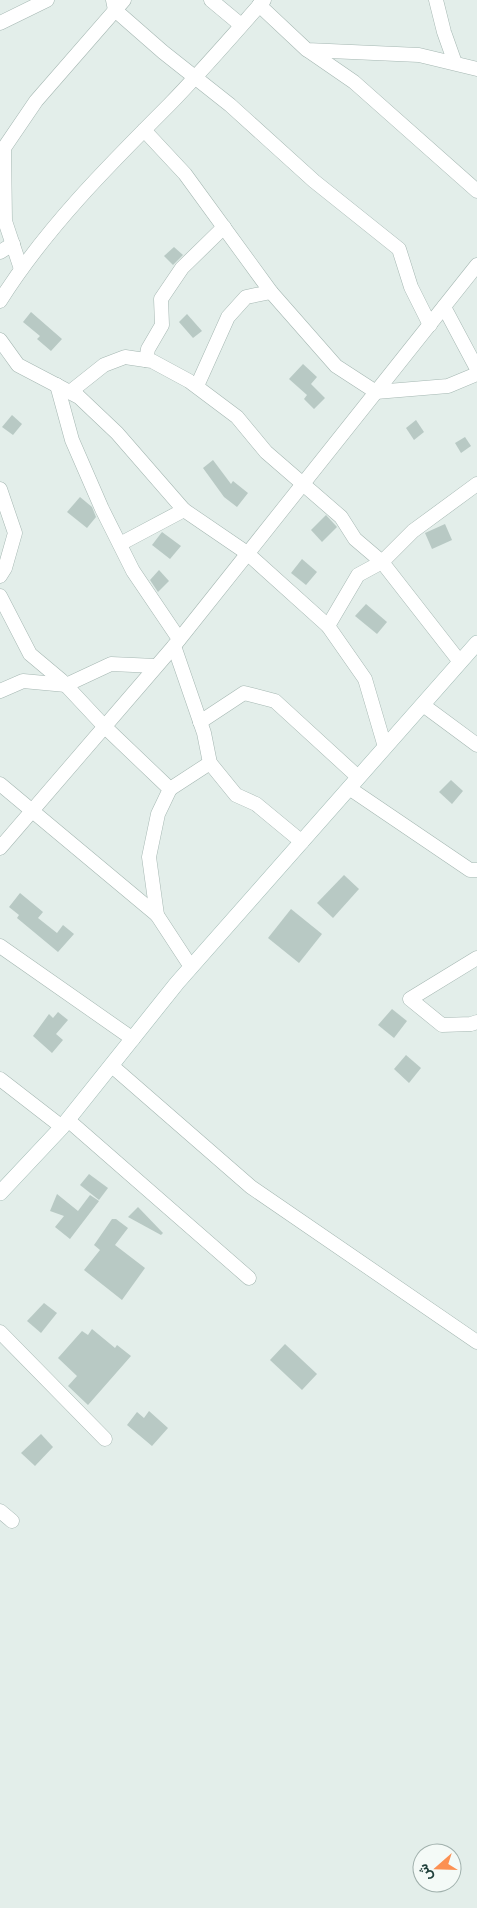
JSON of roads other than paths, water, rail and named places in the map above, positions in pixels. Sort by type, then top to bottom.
[{"type":"main road","points":[[0,1193],[65,1124],[191,967],[477,643]]},
{"type":"street","points":[[0,23],[46,0]]},
{"type":"street","points":[[211,0],[241,25]]},
{"type":"street","points":[[436,0],[444,32],[455,63]]},
{"type":"street","points":[[21,269],[5,221],[2,147],[36,101],[117,3],[194,77],[230,105],[314,182],[399,248],[411,287],[430,325]]},
{"type":"street","points":[[0,301],[21,269],[88,186],[144,130],[261,3],[307,50],[354,82],[477,191]]},
{"type":"street","points":[[307,50],[419,55],[477,69]]},
{"type":"street","points":[[144,130],[185,174],[271,292],[336,366],[376,392],[448,386],[477,374]]},
{"type":"street","points":[[146,360],[148,350],[162,325],[161,299],[182,268],[224,227]]},
{"type":"street","points":[[0,252],[13,244]]},
{"type":"street","points":[[0,848],[177,642],[477,265]]},
{"type":"street","points":[[196,386],[228,317],[246,297],[271,292]]},
{"type":"street","points":[[444,307],[477,369]]},
{"type":"street","points":[[0,340],[18,366],[79,397],[117,433],[184,510],[247,553],[328,626],[365,679],[385,747]]},
{"type":"street","points":[[63,389],[104,365],[125,357],[152,361],[196,386],[237,417],[266,452],[301,485],[340,517],[355,539],[382,562],[460,662]]},
{"type":"street","points":[[63,389],[72,440],[102,509],[133,571],[177,642],[210,763],[236,795],[256,804],[302,842]]},
{"type":"street","points":[[328,626],[358,575],[382,562],[413,531],[477,484]]},
{"type":"street","points":[[0,489],[15,533],[5,568],[0,576]]},
{"type":"street","points":[[120,544],[184,510]]},
{"type":"street","points":[[0,596],[30,654],[66,685],[104,726],[170,789]]},
{"type":"street","points":[[0,691],[23,681],[66,685],[111,664],[156,666]]},
{"type":"street","points":[[200,722],[244,693],[274,701],[354,783],[470,870],[477,870]]},
{"type":"street","points":[[423,704],[477,745]]},
{"type":"street","points":[[157,915],[149,858],[158,814],[170,789],[210,763]]},
{"type":"street","points":[[0,784],[31,812],[157,915],[191,967]]},
{"type":"street","points":[[0,946],[133,1040]]},
{"type":"street","points":[[477,958],[410,999],[442,1025],[472,1024],[477,1022]]},
{"type":"street","points":[[112,1066],[251,1187],[477,1342]]},
{"type":"street","points":[[0,1078],[65,1124],[249,1278]]},
{"type":"street","points":[[0,1332],[105,1439]]},
{"type":"street","points":[[0,1510],[12,1521]]}]
